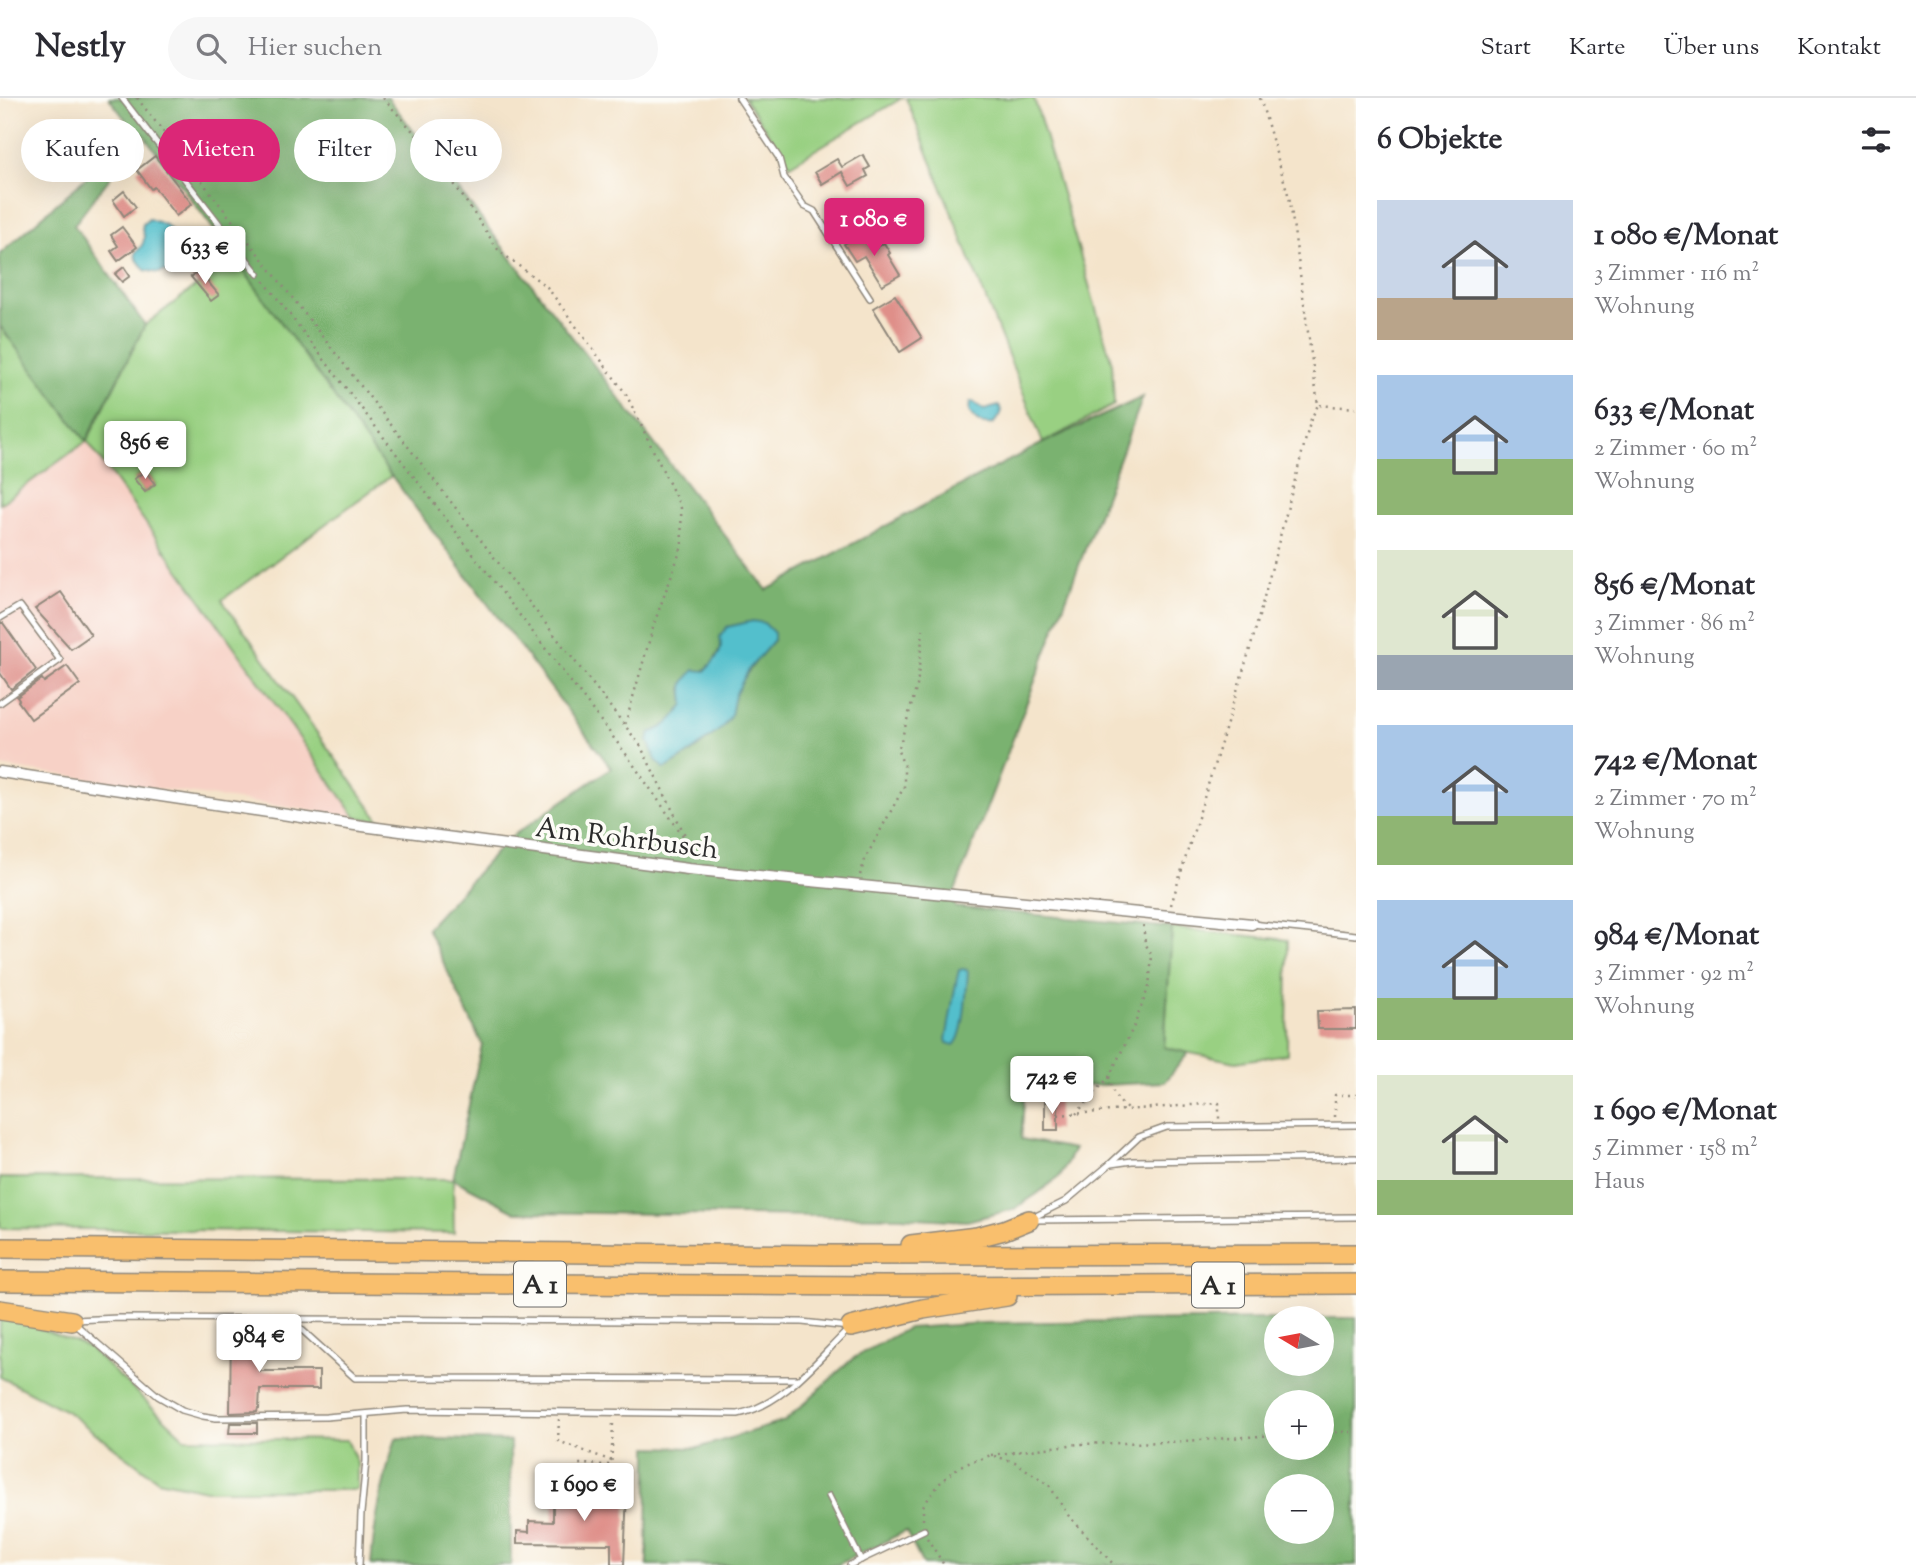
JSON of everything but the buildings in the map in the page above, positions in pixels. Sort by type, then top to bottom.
[{"type":"highway","points":[[832,1255],[977,1237],[1029,1220]]},
{"type":"highway","name":"A 1","points":[[0,1248],[832,1255],[1356,1254]]},
{"type":"highway","name":"A 1","points":[[0,1281],[1079,1286],[1356,1284]]},
{"type":"highway","points":[[851,1327],[948,1304],[1079,1286]]},
{"type":"highway","points":[[0,1310],[72,1321]]},
{"type":"street","name":"Am Rohrbusch","points":[[0,772],[341,823],[688,869],[1252,924]]},
{"type":"lane","points":[[122,98],[258,274]]},
{"type":"lane","points":[[739,98],[779,158],[784,177],[804,206],[814,211],[870,298]]},
{"type":"lane","points":[[0,618],[20,606],[60,660],[0,703]]},
{"type":"lane","points":[[1252,924],[1356,934]]},
{"type":"lane","points":[[1029,1220],[1066,1201],[1139,1137],[1154,1130],[1167,1127],[1356,1125]]},
{"type":"lane","points":[[1110,1164],[1144,1161],[1356,1158]]},
{"type":"lane","points":[[1029,1220],[1356,1217]]},
{"type":"lane","points":[[72,1321],[118,1318],[802,1322],[851,1327]]},
{"type":"lane","points":[[291,1320],[355,1378],[798,1379]]},
{"type":"lane","points":[[72,1321],[158,1396],[173,1406],[194,1414],[216,1418],[326,1417],[407,1410],[725,1414],[750,1412],[779,1397],[851,1327]]},
{"type":"lane","points":[[359,1565],[366,1461],[366,1414]]},
{"type":"lane","points":[[830,1496],[861,1560]]},
{"type":"lane","points":[[850,1565],[923,1530]]},
{"type":"path","points":[[137,98],[640,745],[692,849],[626,754],[258,274]]},
{"type":"path","points":[[383,98],[438,158],[499,251],[547,287],[626,394],[681,508],[682,546],[655,621],[625,725]]},
{"type":"path","points":[[1168,915],[1253,639],[1311,418],[1318,405],[1290,201],[1260,98]]},
{"type":"path","points":[[1318,405],[1356,408]]},
{"type":"path","points":[[857,885],[866,857],[904,787],[904,766],[898,751],[917,686],[923,629]]},
{"type":"path","points":[[1076,1114],[1109,1077],[1134,1026],[1149,986],[1152,956],[1145,943],[1142,913]]},
{"type":"path","points":[[1109,1077],[1113,1095],[1129,1110]]},
{"type":"path","points":[[1335,1125],[1335,1096],[1356,1095]]},
{"type":"path","points":[[1058,1115],[1219,1104],[1220,1126]]},
{"type":"path","points":[[559,1412],[558,1441],[612,1463]]},
{"type":"path","points":[[610,1496],[613,1413]]},
{"type":"path","points":[[1334,1432],[1356,1432]]},
{"type":"path","points":[[944,1565],[922,1530],[923,1506],[940,1483],[960,1466],[991,1455],[1078,1444],[1264,1436]]},
{"type":"path","points":[[991,1455],[1016,1462],[1049,1485],[1068,1515],[1114,1565]]},
{"type":"path","points":[[567,1493],[564,1482],[579,1464],[612,1463]]},
{"type":"path","points":[[570,1475],[581,1486],[611,1487]]},
{"type":"shaded area","points":[[86,441],[356,817],[0,766],[0,504]]},
{"type":"green space","points":[[109,98],[388,98],[410,127],[410,182],[453,182],[767,590],[1043,443],[1143,397],[954,894],[955,907],[1172,928],[1164,1047],[1188,1053],[1165,1082],[1025,1089],[1021,1139],[1074,1149],[1060,1176],[1037,1194],[1014,1209],[967,1221],[901,1217],[516,1212],[453,1179],[482,1044],[427,928],[508,839],[611,768],[381,462],[178,182],[280,182],[280,119],[158,119],[158,154],[144,135],[144,119],[125,119]],"holes":[[[753,621],[774,640],[744,679],[735,696],[730,716],[723,725],[681,760],[665,768],[650,733],[666,725],[681,709],[684,704],[682,688],[700,675],[717,657],[727,627]]]},
{"type":"green space","points":[[744,98],[902,98],[790,165]]},
{"type":"green space","points":[[906,98],[1034,98],[1112,363],[1114,405],[1043,443]]},
{"type":"green space","points":[[81,182],[107,182],[74,225],[145,325],[86,441],[0,326],[0,254]]},
{"type":"green space","points":[[234,257],[391,476],[222,600],[380,821],[356,817],[87,441],[145,325]],"holes":[[[145,471],[155,484],[145,492],[135,479]]]},
{"type":"green space","points":[[0,326],[87,441],[0,504]]},
{"type":"green space","points":[[1172,928],[1288,940],[1287,1054],[1236,1062],[1164,1048]]},
{"type":"green space","points":[[0,1178],[453,1179],[454,1233],[0,1228]]},
{"type":"green space","points":[[0,1316],[14,1318],[88,1347],[185,1438],[347,1440],[357,1463],[357,1490],[206,1490],[158,1480],[66,1411],[0,1377]]},
{"type":"green space","points":[[1334,1318],[1356,1318],[1356,1565],[923,1565],[906,1531],[837,1565],[647,1565],[648,1447],[698,1448],[785,1421],[852,1359],[908,1328],[984,1323],[1264,1319],[1264,1376],[1334,1376]]},
{"type":"green space","points":[[396,1438],[510,1441],[511,1565],[371,1565],[380,1501]]},
{"type":"green space","points":[[546,1474],[565,1476],[562,1479],[565,1492],[546,1491]]},
{"type":"water","points":[[149,219],[166,225],[175,235],[179,235],[185,246],[173,255],[171,265],[166,271],[158,273],[145,270],[135,253],[143,242],[143,224]]},
{"type":"water","points":[[970,402],[984,410],[999,406],[1000,415],[993,424],[982,423],[969,411]]},
{"type":"water","points":[[753,621],[764,623],[774,633],[774,640],[749,669],[735,695],[731,715],[722,728],[665,769],[656,760],[648,741],[650,733],[666,725],[681,709],[684,704],[685,681],[695,670],[705,671],[715,659],[721,648],[720,637],[727,627]]},
{"type":"water","points":[[963,969],[968,973],[964,1012],[961,1032],[954,1045],[947,1043],[946,1039],[959,970]]}]
